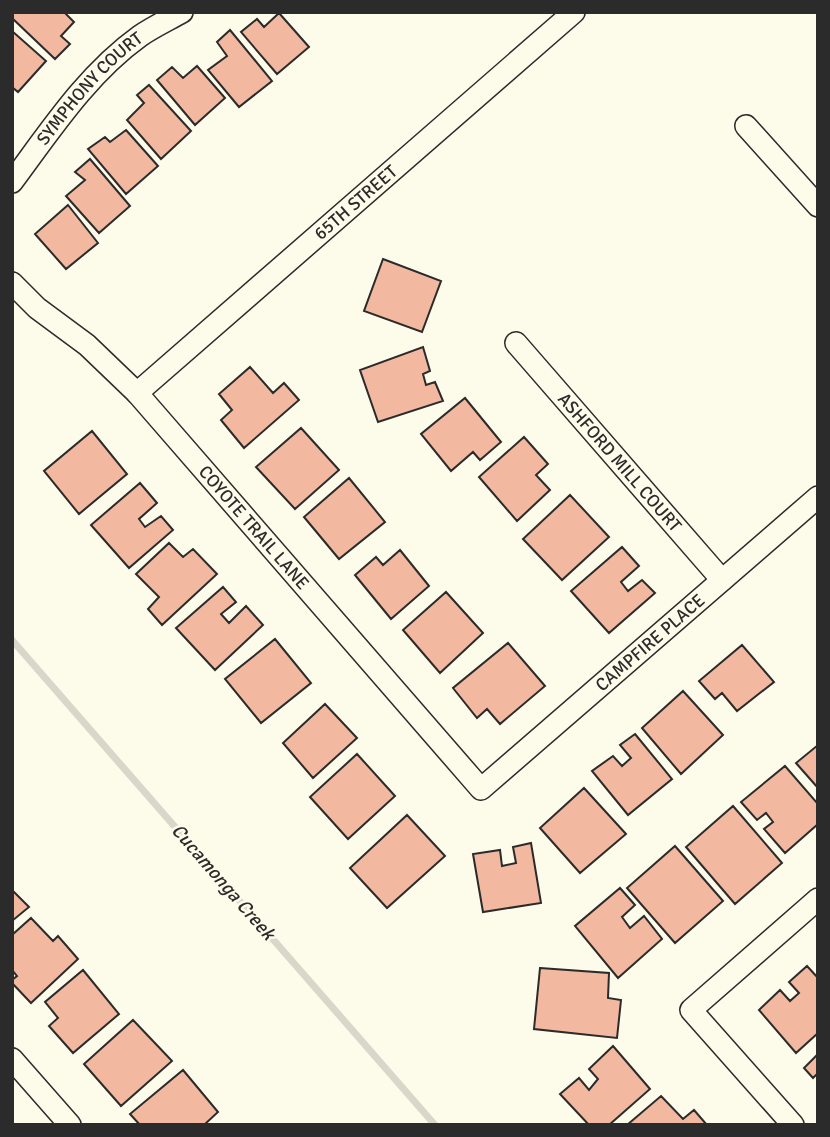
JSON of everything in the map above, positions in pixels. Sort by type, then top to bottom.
[{"type":"street","name":"SYMPHONY COURT","points":[[12,182],[93,77],[140,36],[182,12]]},
{"type":"street","name":"65TH STREET","points":[[137,393],[574,12]]},
{"type":"street","points":[[746,126],[818,206]]},
{"type":"street","name":"COYOTE TRAIL LANE","points":[[12,283],[37,309],[87,345],[137,393],[481,789]]},
{"type":"street","name":"ASHFORD MILL COURT","points":[[516,343],[722,580]]},
{"type":"street","name":"CAMPFIRE PLACE","points":[[481,789],[818,497]]},
{"type":"street","points":[[793,1125],[691,1010],[818,899]]},
{"type":"street","points":[[12,1059],[70,1125]]},
{"type":"building","points":[[12,12],[64,12],[74,22],[61,36],[70,44],[55,59],[12,18]]},
{"type":"building","points":[[279,13],[309,47],[277,74],[241,32],[257,19],[264,27]]},
{"type":"building","points":[[230,30],[272,81],[239,107],[208,70],[227,56],[217,42]]},
{"type":"building","points":[[12,31],[46,61],[18,92],[12,87]]},
{"type":"building","points":[[197,66],[225,98],[195,125],[157,80],[172,67],[183,78]]},
{"type":"building","points":[[149,85],[191,131],[161,159],[127,120],[144,103],[137,95]]},
{"type":"building","points":[[126,130],[158,166],[126,194],[88,149],[105,137],[110,142]]},
{"type":"building","points":[[90,159],[130,206],[99,233],[66,196],[85,180],[75,172]]},
{"type":"building","points":[[68,205],[98,243],[66,269],[35,234]]},
{"type":"building","points":[[383,259],[441,281],[422,332],[364,311]]},
{"type":"building","points":[[423,347],[430,371],[423,374],[426,385],[435,382],[443,401],[378,422],[360,370]]},
{"type":"building","points":[[250,367],[273,393],[284,383],[299,400],[244,448],[221,420],[232,410],[219,394]]},
{"type":"building","points":[[465,398],[501,442],[480,460],[473,452],[451,471],[421,434]]},
{"type":"building","points":[[301,428],[339,470],[295,509],[256,467]]},
{"type":"building","points":[[92,431],[127,474],[79,514],[44,471]]},
{"type":"building","points":[[524,437],[548,464],[536,475],[550,490],[517,521],[479,477]]},
{"type":"building","points":[[349,478],[385,522],[339,559],[304,517]]},
{"type":"building","points":[[140,483],[157,503],[139,519],[145,527],[161,516],[173,530],[129,568],[91,525]]},
{"type":"building","points":[[570,495],[609,537],[562,580],[523,539]]},
{"type":"building","points":[[169,543],[183,557],[193,549],[217,574],[162,625],[148,609],[159,597],[136,574]]},
{"type":"building","points":[[622,547],[639,566],[621,582],[628,591],[642,580],[655,593],[609,633],[571,591]]},
{"type":"building","points":[[400,550],[429,586],[391,619],[355,575],[376,557],[383,565]]},
{"type":"building","points":[[223,587],[236,602],[221,614],[229,623],[246,606],[263,625],[215,670],[176,628]]},
{"type":"building","points":[[446,592],[483,633],[440,673],[403,630]]},
{"type":"building","points":[[275,639],[311,683],[261,723],[225,679]]},
{"type":"building","points":[[508,643],[545,686],[500,724],[487,709],[477,718],[453,688]]},
{"type":"building","points":[[742,645],[774,682],[737,711],[722,693],[715,699],[699,681]]},
{"type":"building","points":[[683,691],[723,735],[681,774],[642,728]]},
{"type":"building","points":[[325,704],[357,738],[313,778],[283,743]]},
{"type":"building","points":[[635,734],[672,779],[628,815],[592,771],[613,756],[622,766],[631,758],[620,745]]},
{"type":"building","points":[[818,745],[818,788],[796,763]]},
{"type":"building","points":[[357,754],[395,796],[348,839],[310,797]]},
{"type":"building","points":[[785,766],[818,804],[818,824],[785,853],[764,829],[773,822],[766,813],[757,820],[741,802]]},
{"type":"building","points":[[584,788],[626,834],[580,873],[540,828]]},
{"type":"building","points":[[733,806],[782,863],[735,904],[686,847]]},
{"type":"building","points":[[407,815],[445,856],[387,908],[350,868]]},
{"type":"building","points":[[531,843],[541,903],[483,912],[473,854],[500,850],[502,866],[516,863],[513,847]]},
{"type":"building","points":[[675,846],[723,901],[675,943],[627,888]]},
{"type":"building","points":[[620,888],[635,905],[622,917],[630,928],[644,916],[662,939],[618,978],[575,926]]},
{"type":"building","points":[[12,890],[29,907],[12,921]]},
{"type":"building","points":[[31,918],[53,941],[58,936],[78,959],[31,1003],[12,983],[17,976],[12,970],[12,935]]},
{"type":"building","points":[[807,966],[818,978],[818,1033],[796,1053],[759,1010],[780,990],[790,1001],[799,993],[789,982]]},
{"type":"building","points":[[540,968],[609,973],[608,998],[621,1000],[617,1038],[534,1029]]},
{"type":"building","points":[[83,970],[119,1014],[73,1053],[49,1026],[58,1018],[45,1002]]},
{"type":"building","points":[[133,1020],[172,1061],[121,1106],[84,1064]]},
{"type":"building","points":[[613,1046],[650,1089],[609,1125],[589,1125],[560,1094],[579,1078],[589,1090],[598,1079],[589,1069]]},
{"type":"building","points":[[818,1054],[818,1073],[813,1078],[804,1068]]},
{"type":"building","points":[[183,1070],[218,1112],[204,1125],[140,1125],[130,1114]]},
{"type":"building","points":[[661,1096],[683,1119],[694,1110],[707,1125],[627,1125]]},
{"type":"waterway","name":"Cucamonga Creek","points":[[12,640],[435,1125]]}]
